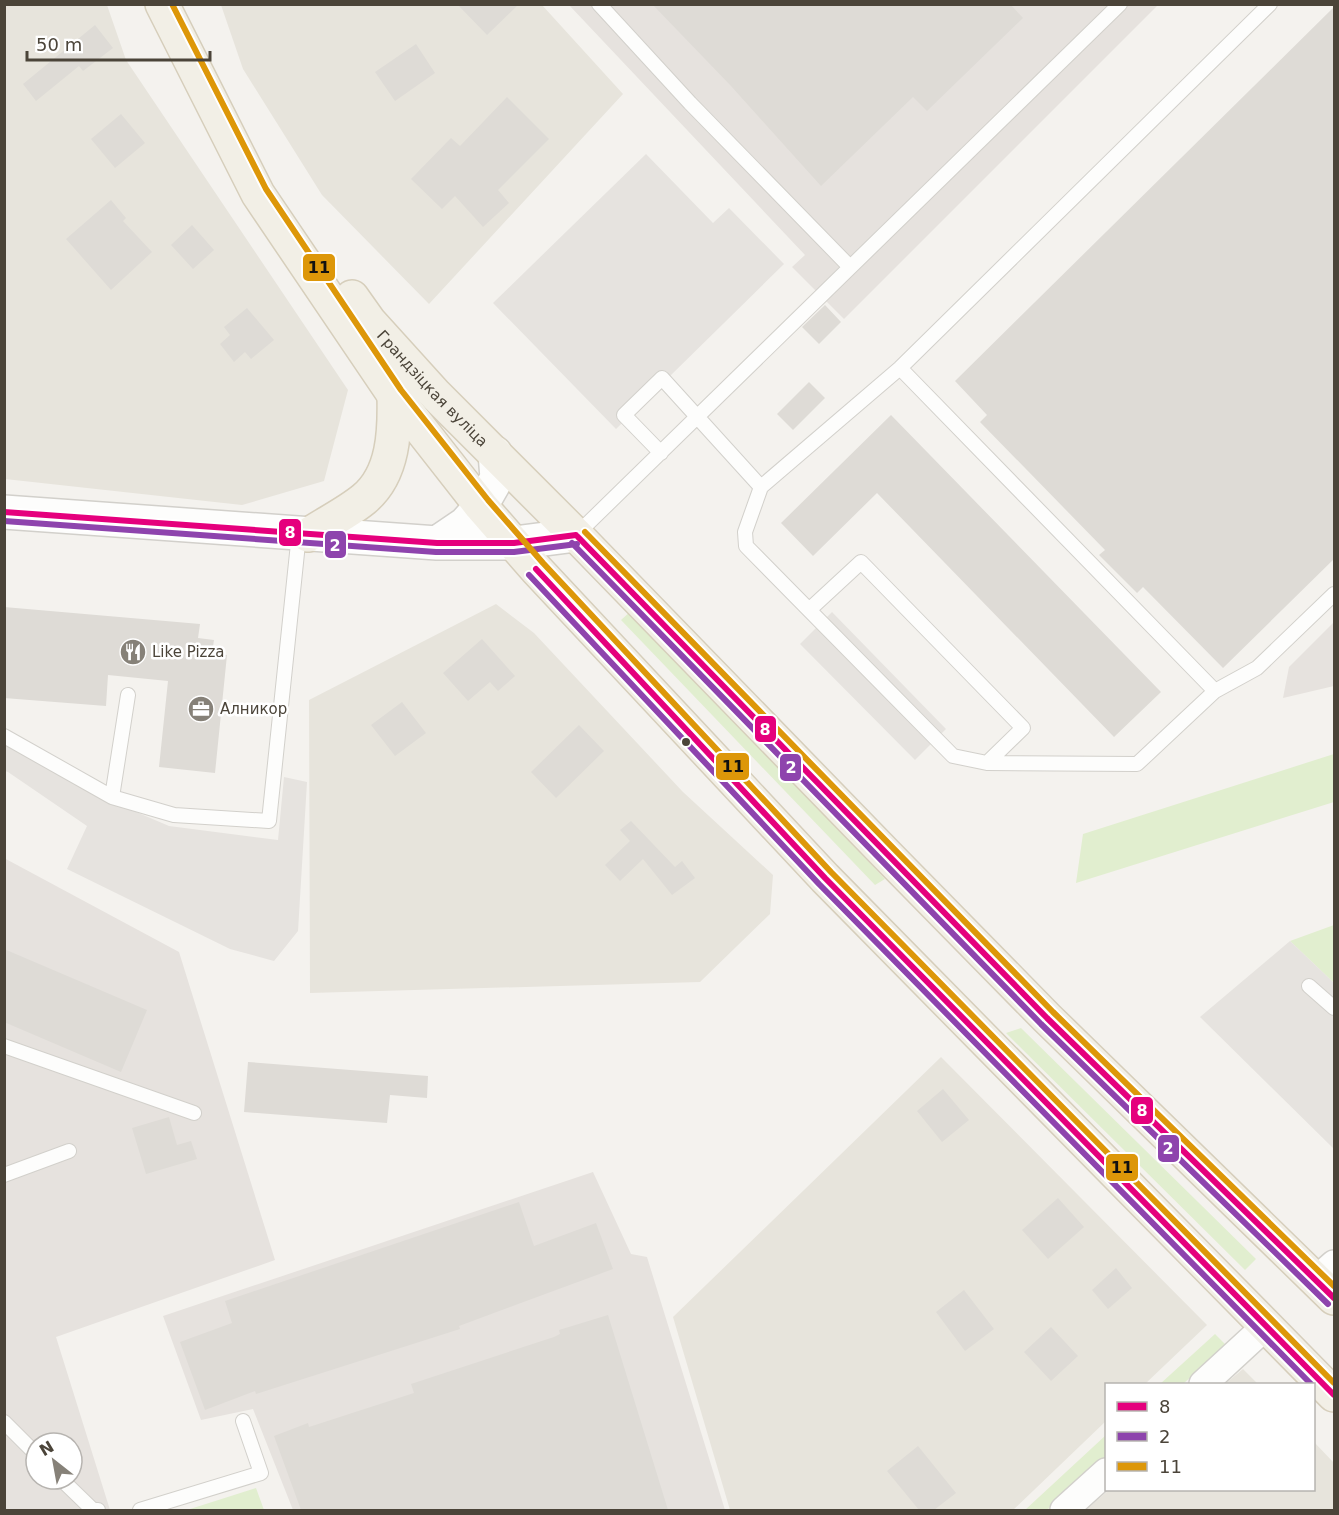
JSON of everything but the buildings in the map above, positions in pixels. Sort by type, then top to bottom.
[{"type":"main road","name":"Грандзіцкая вуліца","points":[[162,4],[202,88],[258,194],[394,394],[481,506],[536,569],[825,878],[1335,1395]]},
{"type":"main road","name":"Грандзіцкая вуліца","points":[[202,88],[369,321],[436,394],[1047,1018],[1328,1281]]},
{"type":"main road","points":[[303,534],[365,498],[382,477],[395,427],[394,394]]},
{"type":"main road","points":[[536,569],[576,535]]},
{"type":"street","points":[[438,543],[465,524],[481,506],[496,478],[495,453]]},
{"type":"street","points":[[4,512],[438,543],[514,543],[576,535]]},
{"type":"street","points":[[438,543],[536,569]]},
{"type":"street","points":[[1204,1383],[1266,1326]]},
{"type":"street","points":[[1064,1510],[1105,1474]]},
{"type":"lane","points":[[599,4],[690,103],[850,267]]},
{"type":"lane","points":[[576,535],[1120,4]]},
{"type":"lane","points":[[1270,4],[900,368],[761,487],[745,532],[746,546],[953,756],[987,763],[1137,764],[1215,691],[1257,668],[1335,594]]},
{"type":"lane","points":[[900,368],[1215,691]]},
{"type":"lane","points":[[661,453],[624,416],[662,378],[761,487]]},
{"type":"lane","points":[[4,736],[112,797],[174,815],[269,821],[303,534]]},
{"type":"lane","points":[[809,610],[861,561],[1023,728],[987,763]]},
{"type":"lane","points":[[112,797],[128,695]]},
{"type":"lane","points":[[1309,986],[1335,1008]]},
{"type":"lane","points":[[4,1047],[194,1113]]},
{"type":"lane","points":[[4,1175],[69,1151]]},
{"type":"lane","points":[[140,1510],[261,1473],[243,1421]]},
{"type":"lane","points":[[4,1422],[24,1442]]},
{"type":"lane","points":[[73,1491],[93,1510],[98,1510]]},
{"type":"shaded area","points":[[5,5],[107,5],[126,60],[348,390],[324,481],[242,505],[5,479]]},
{"type":"shaded area","points":[[221,5],[542,5],[623,94],[429,304],[322,195],[243,69]]},
{"type":"shaded area","points":[[569,5],[1158,5],[844,319],[792,267],[805,255]]},
{"type":"shaded area","points":[[646,154],[713,223],[729,208],[784,264],[616,429],[493,303]]},
{"type":"shaded area","points":[[496,604],[534,633],[683,792],[773,875],[770,914],[700,982],[310,993],[309,700]]},
{"type":"shaded area","points":[[832,612],[946,729],[915,760],[800,644]]},
{"type":"shaded area","points":[[1334,622],[1334,686],[1283,698],[1289,667]]},
{"type":"shaded area","points":[[4,738],[101,797],[169,826],[278,840],[284,777],[307,782],[298,931],[274,961],[230,949],[67,869],[87,826],[5,771]]},
{"type":"shaded area","points":[[4,858],[179,952],[275,1260],[56,1337],[110,1510],[5,1510]]},
{"type":"shaded area","points":[[1290,941],[1334,983],[1334,1149],[1200,1017]]},
{"type":"shaded area","points":[[941,1057],[1207,1325],[1146,1383],[1105,1383],[1105,1422],[1013,1510],[730,1510],[673,1317]]},
{"type":"shaded area","points":[[593,1172],[631,1254],[647,1257],[725,1510],[293,1510],[253,1409],[201,1420],[163,1316]]},
{"type":"shaded area","points":[[1243,1369],[1257,1383],[1226,1383]]},
{"type":"shaded area","points":[[1315,1443],[1334,1463],[1334,1510],[1086,1510],[1108,1491],[1315,1491]]},
{"type":"green space","points":[[631,611],[885,879],[875,885],[621,620]]},
{"type":"green space","points":[[1334,754],[1334,802],[1076,883],[1083,834]]},
{"type":"green space","points":[[1334,925],[1334,983],[1290,941]]},
{"type":"green space","points":[[1021,1028],[1256,1259],[1245,1270],[1006,1033]]},
{"type":"green space","points":[[1215,1334],[1226,1345],[1184,1383],[1161,1383]]},
{"type":"green space","points":[[1105,1436],[1105,1457],[1047,1510],[1025,1510]]},
{"type":"green space","points":[[256,1488],[264,1510],[187,1510]]},
{"type":"transit line","name":"11","points":[[172,4],[266,189],[401,390],[488,500],[543,563],[831,872],[1334,1383]]},
{"type":"transit line","name":"8","points":[[4,512],[437,543],[514,543],[576,535]]},
{"type":"transit line","name":"2","points":[[4,521],[436,552],[514,552],[577,544]]},
{"type":"transit line","name":"11","points":[[585,532],[1053,1012],[1334,1286]]},
{"type":"transit line","name":"8","points":[[578,537],[1047,1018],[1334,1298]]},
{"type":"transit line","name":"2","points":[[572,543],[1041,1024],[1328,1304]]},
{"type":"transit line","name":"8","points":[[536,569],[825,878],[1334,1395]]},
{"type":"transit line","name":"2","points":[[529,575],[819,884],[1310,1383]]},
{"type":"place","name":"Like Pizza","points":[[133,652]]},
{"type":"place","name":"Алникор","points":[[201,709]]}]
